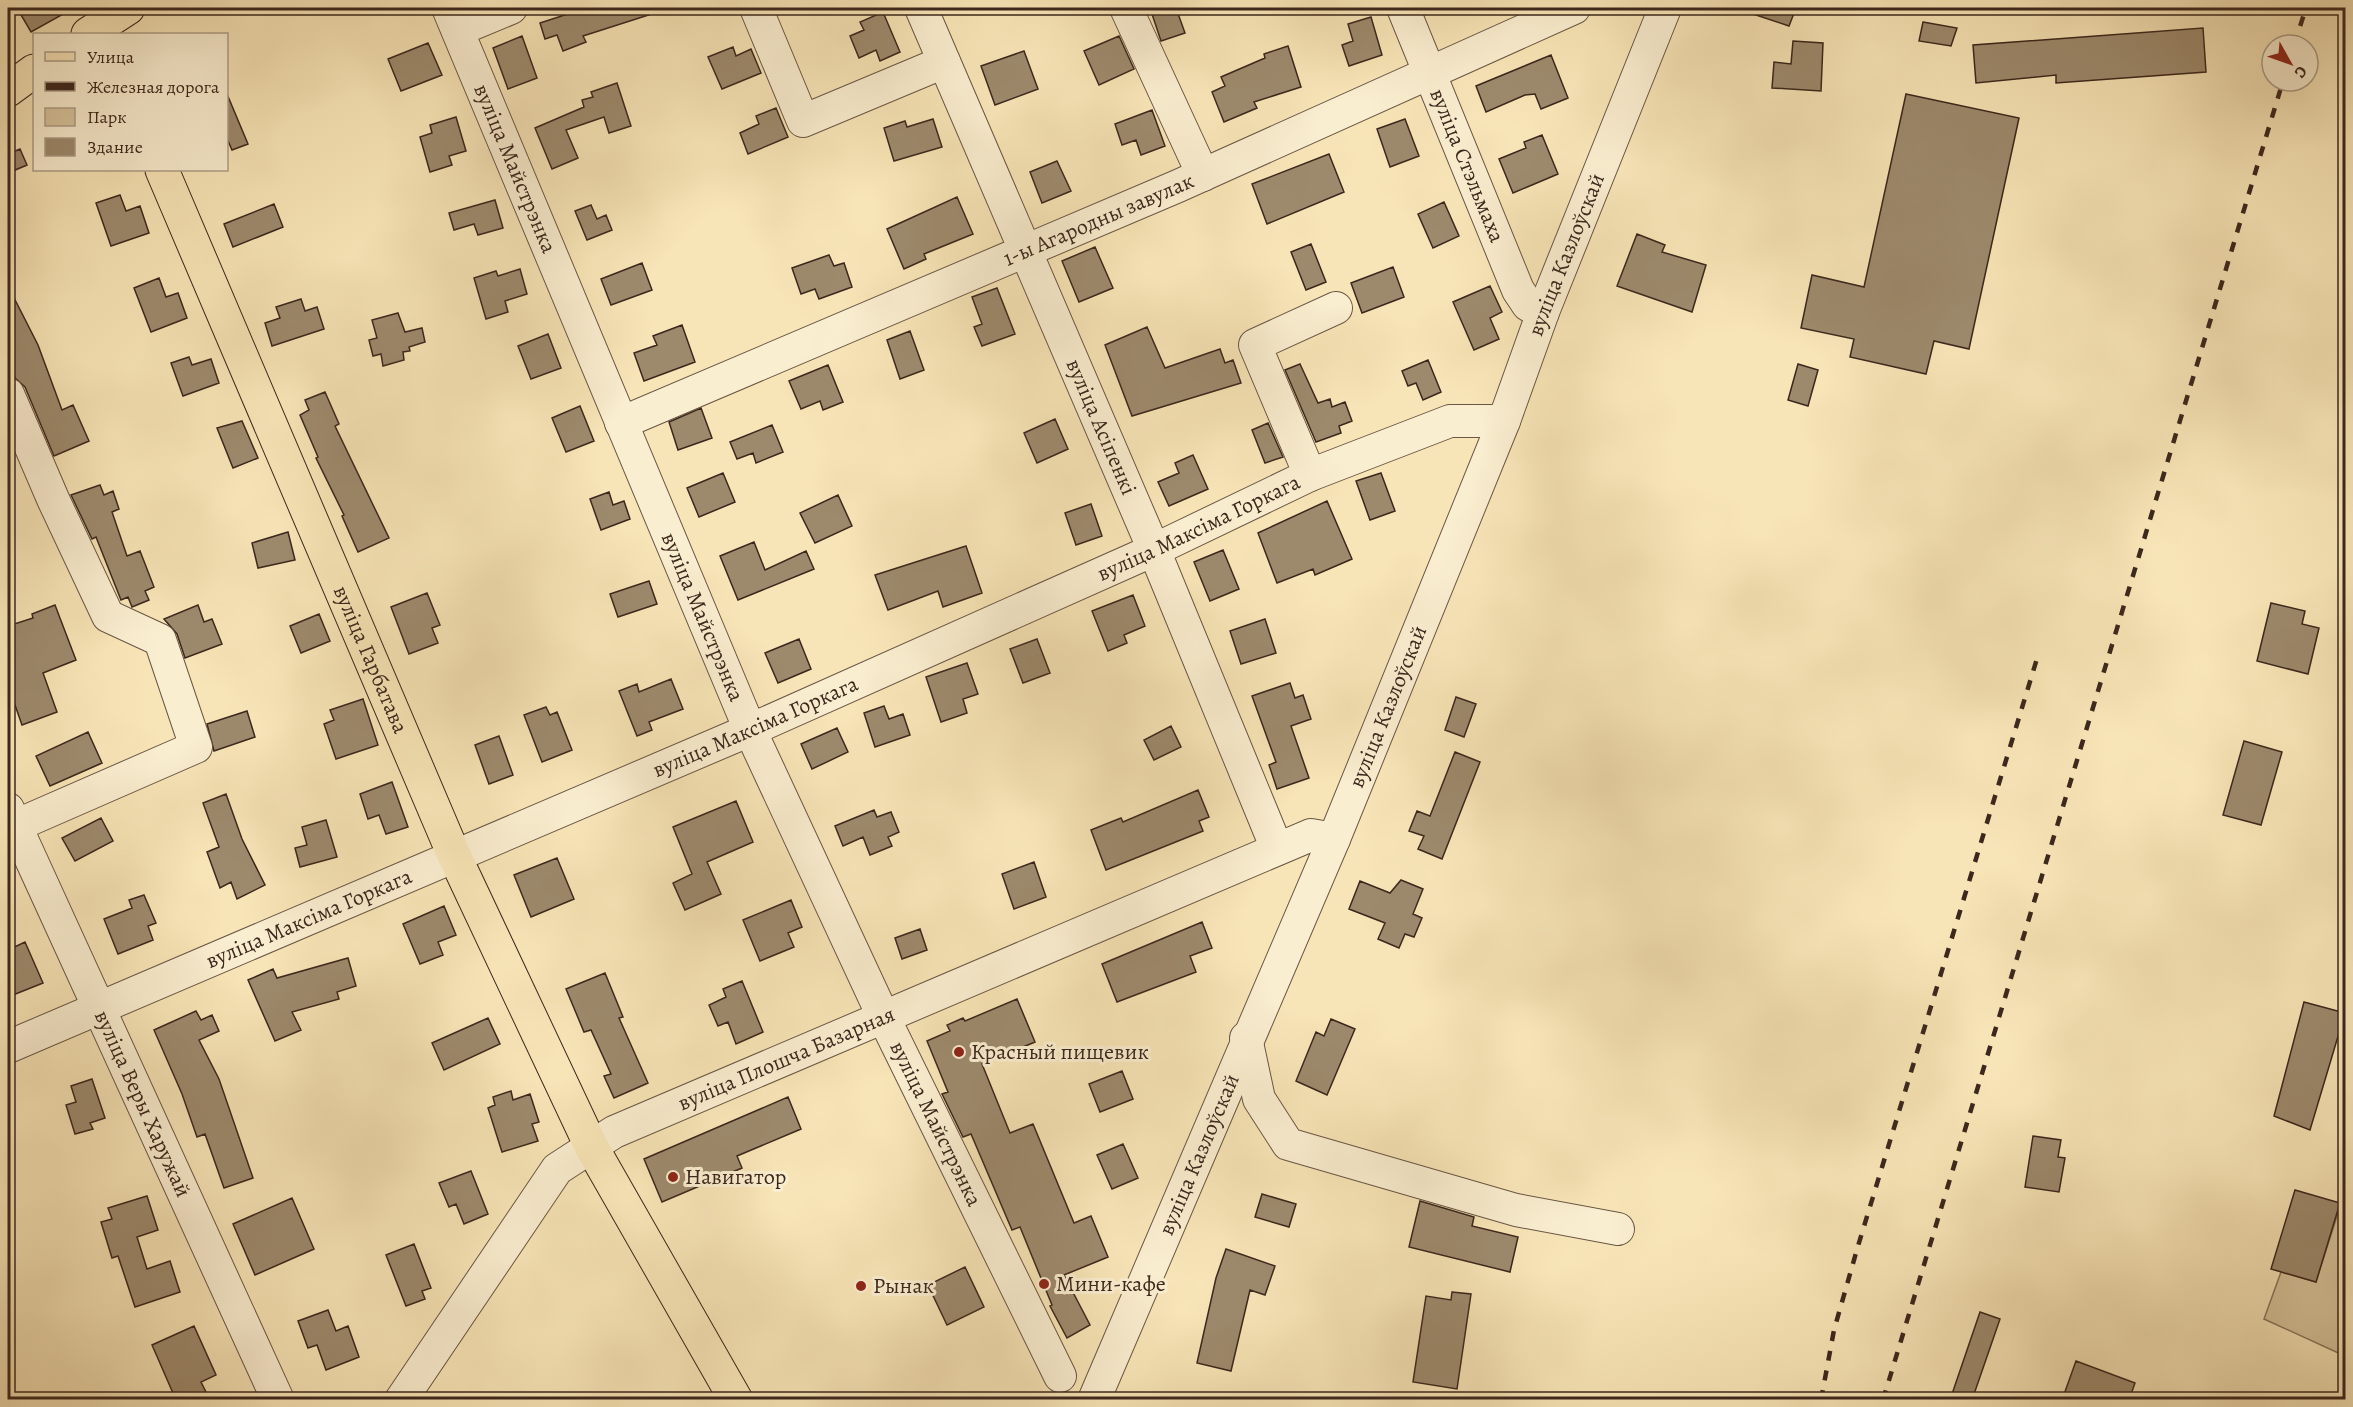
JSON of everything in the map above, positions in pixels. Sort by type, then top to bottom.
[{"type":"main road","points":[[96,26],[128,8]]},
{"type":"main road","points":[[8,90],[33,72]]},
{"type":"main road","name":"вуліца Гарбатава","points":[[162,171],[454,855],[591,1146],[736,1400]]},
{"type":"street","points":[[453,19],[511,8]]},
{"type":"street","points":[[756,8],[803,121],[944,62]]},
{"type":"street","name":"вуліца Асіпенкі","points":[[921,8],[1154,549],[1277,849]]},
{"type":"street","points":[[1126,8],[1203,175]]},
{"type":"street","name":"вуліца Стэльмаха","points":[[1403,8],[1518,290],[1528,305],[1543,312]]},
{"type":"street","name":"1-ы Агародны завулак","points":[[621,423],[1203,175],[1429,71],[1574,8]]},
{"type":"street","name":"вуліца Казлоўскай","points":[[1094,1400],[1147,1280],[1246,1038],[1334,839],[1504,421],[1543,312],[1665,8]]},
{"type":"street","name":"вуліца Майстрэнка","points":[[453,19],[750,730],[883,1016],[1060,1376]]},
{"type":"street","points":[[1311,475],[1255,345],[1336,308]]},
{"type":"street","points":[[8,394],[108,616],[160,640],[196,747],[11,818]]},
{"type":"street","name":"вуліца Максіма Горкага","points":[[8,1047],[750,730],[1154,549],[1311,475],[1450,421],[1504,421]]},
{"type":"street","name":"вуліца Веры Харужай","points":[[11,818],[97,1010],[278,1400]]},
{"type":"street","name":"вуліца Плошча Базарная","points":[[401,1400],[557,1169],[614,1132],[1311,835],[1334,839]]},
{"type":"street","points":[[1246,1038],[1259,1099],[1288,1144],[1516,1210],[1618,1229]]},
{"type":"green space","points":[[2345,1191],[2345,1356],[2264,1319],[2281,1272],[2316,1282]]},
{"type":"building","points":[[17,8],[74,8],[31,32]]},
{"type":"building","points":[[586,8],[660,8],[661,11],[583,36],[586,42],[563,51],[557,35],[545,39],[540,23]]},
{"type":"building","points":[[1150,8],[1176,8],[1185,33],[1161,41]]},
{"type":"building","points":[[1745,8],[1796,8],[1789,26],[1744,11]]},
{"type":"building","points":[[883,12],[900,52],[880,61],[876,50],[859,58],[850,36],[864,30],[860,22]]},
{"type":"building","points":[[1371,17],[1382,55],[1349,66],[1342,45],[1353,41],[1348,24]]},
{"type":"building","points":[[1923,22],[1957,28],[1951,46],[1919,41]]},
{"type":"building","points":[[2203,28],[2206,72],[2056,83],[2056,75],[1976,83],[1973,45]]},
{"type":"building","points":[[522,36],[537,78],[508,89],[493,48]]},
{"type":"building","points":[[1119,36],[1134,69],[1099,85],[1084,51]]},
{"type":"building","points":[[1793,41],[1823,43],[1821,91],[1772,88],[1774,62],[1791,64]]},
{"type":"building","points":[[428,43],[442,75],[401,91],[388,59]]},
{"type":"building","points":[[1288,46],[1301,87],[1254,102],[1257,108],[1224,122],[1212,92],[1225,86],[1221,77],[1265,58],[1264,54]]},
{"type":"building","points":[[733,47],[736,56],[751,49],[761,73],[722,89],[708,57]]},
{"type":"building","points":[[1024,51],[1038,89],[995,105],[981,66]]},
{"type":"building","points":[[1551,55],[1568,98],[1541,109],[1535,94],[1525,95],[1486,112],[1476,86]]},
{"type":"building","points":[[617,83],[631,126],[609,133],[604,117],[566,130],[578,158],[552,169],[535,128],[584,107],[582,100],[593,97],[591,92]]},
{"type":"building","points":[[1906,94],[2019,118],[1969,349],[1934,341],[1926,374],[1850,357],[1854,339],[1801,328],[1812,275],[1864,287]]},
{"type":"building","points":[[228,96],[248,144],[232,150],[228,141]]},
{"type":"building","points":[[776,108],[788,137],[748,154],[740,133],[759,124],[756,116]]},
{"type":"building","points":[[1152,110],[1165,146],[1141,155],[1136,140],[1122,145],[1115,124]]},
{"type":"building","points":[[456,117],[466,151],[449,156],[452,165],[430,172],[420,137],[432,133],[430,125]]},
{"type":"building","points":[[933,119],[942,147],[894,161],[884,128],[905,121],[907,127]]},
{"type":"building","points":[[1405,119],[1419,156],[1390,167],[1377,129]]},
{"type":"building","points":[[1542,135],[1558,174],[1513,193],[1499,159],[1526,148],[1524,142]]},
{"type":"building","points":[[20,149],[27,165],[8,173],[8,154]]},
{"type":"building","points":[[1329,154],[1344,192],[1267,224],[1252,184]]},
{"type":"building","points":[[1057,161],[1071,191],[1042,203],[1030,172]]},
{"type":"building","points":[[120,195],[126,211],[140,206],[149,233],[111,246],[96,203]]},
{"type":"building","points":[[957,197],[973,234],[924,254],[926,259],[904,269],[887,229]]},
{"type":"building","points":[[495,200],[503,228],[478,235],[474,224],[454,230],[449,213]]},
{"type":"building","points":[[1444,202],[1459,236],[1433,248],[1418,214]]},
{"type":"building","points":[[274,204],[283,227],[233,247],[224,224]]},
{"type":"building","points":[[591,205],[597,219],[606,215],[612,230],[587,240],[575,211]]},
{"type":"building","points":[[1637,234],[1665,245],[1662,252],[1706,265],[1692,312],[1617,286]]},
{"type":"building","points":[[1311,244],[1326,282],[1306,290],[1291,252]]},
{"type":"building","points":[[1095,247],[1113,288],[1079,302],[1062,261]]},
{"type":"building","points":[[829,255],[834,266],[844,263],[852,287],[819,299],[815,289],[801,294],[792,268]]},
{"type":"building","points":[[642,263],[652,290],[611,305],[601,279]]},
{"type":"building","points":[[1393,267],[1404,297],[1362,313],[1351,283]]},
{"type":"building","points":[[520,269],[527,294],[505,301],[508,312],[486,319],[474,278],[496,271],[498,276]]},
{"type":"building","points":[[159,278],[166,297],[178,293],[187,318],[151,332],[134,288]]},
{"type":"building","points":[[8,286],[38,345],[62,410],[73,405],[89,441],[54,456],[25,387],[15,378],[8,358]]},
{"type":"building","points":[[1490,286],[1502,312],[1490,318],[1499,339],[1474,350],[1453,302]]},
{"type":"building","points":[[997,288],[1015,334],[982,346],[974,327],[982,324],[972,297]]},
{"type":"building","points":[[301,299],[305,311],[317,307],[324,329],[272,346],[265,323],[280,318],[276,307]]},
{"type":"building","points":[[398,313],[405,332],[422,328],[425,342],[409,347],[410,351],[403,352],[404,360],[383,366],[381,354],[373,356],[369,340],[377,338],[372,320]]},
{"type":"building","points":[[682,325],[695,362],[644,381],[634,353],[657,345],[653,336]]},
{"type":"building","points":[[1147,327],[1165,368],[1220,349],[1225,363],[1233,360],[1241,383],[1132,416],[1105,345]]},
{"type":"building","points":[[910,331],[924,370],[900,379],[887,340]]},
{"type":"building","points":[[548,334],[561,368],[531,379],[518,346]]},
{"type":"building","points":[[189,357],[192,365],[211,359],[219,383],[183,396],[171,363]]},
{"type":"building","points":[[1428,360],[1441,392],[1423,400],[1416,383],[1408,386],[1402,371]]},
{"type":"building","points":[[1300,364],[1318,403],[1330,399],[1332,407],[1345,402],[1352,421],[1339,426],[1341,433],[1316,442],[1285,370]]},
{"type":"building","points":[[1798,364],[1818,370],[1808,406],[1788,400]]},
{"type":"building","points":[[828,365],[843,402],[823,410],[820,401],[801,409],[789,381]]},
{"type":"building","points":[[325,392],[339,424],[335,426],[389,538],[358,552],[342,516],[344,515],[316,458],[318,457],[300,415],[309,410],[305,400]]},
{"type":"building","points":[[580,406],[594,441],[566,452],[552,418]]},
{"type":"building","points":[[701,408],[712,438],[678,450],[669,422]]},
{"type":"building","points":[[1055,419],[1068,449],[1037,463],[1024,433]]},
{"type":"building","points":[[242,421],[258,458],[233,468],[217,428]]},
{"type":"building","points":[[1268,423],[1283,457],[1265,463],[1252,430]]},
{"type":"building","points":[[772,425],[783,452],[756,463],[753,453],[737,459],[730,442]]},
{"type":"building","points":[[1193,455],[1208,489],[1169,506],[1158,482],[1179,473],[1175,463]]},
{"type":"building","points":[[723,473],[735,502],[699,517],[687,488]]},
{"type":"building","points":[[1381,473],[1395,511],[1370,520],[1356,481]]},
{"type":"building","points":[[100,485],[104,495],[113,491],[119,509],[112,512],[127,556],[140,551],[154,587],[145,591],[149,600],[132,607],[128,597],[121,600],[96,537],[92,539],[71,495]]},
{"type":"building","points":[[609,492],[613,505],[624,501],[630,519],[601,530],[590,499]]},
{"type":"building","points":[[838,495],[852,526],[815,543],[800,513]]},
{"type":"building","points":[[1327,501],[1352,559],[1315,575],[1313,569],[1277,583],[1258,533]]},
{"type":"building","points":[[1091,504],[1102,536],[1076,545],[1065,513]]},
{"type":"building","points":[[288,532],[295,560],[258,568],[252,543]]},
{"type":"building","points":[[754,542],[765,570],[806,551],[814,569],[738,600],[720,556]]},
{"type":"building","points":[[966,546],[982,593],[943,607],[938,591],[888,610],[875,575]]},
{"type":"building","points":[[1223,550],[1239,589],[1210,601],[1194,562]]},
{"type":"building","points":[[649,581],[657,604],[618,617],[610,594]]},
{"type":"building","points":[[427,593],[440,625],[432,628],[438,643],[409,654],[391,607]]},
{"type":"building","points":[[1133,595],[1145,626],[1124,635],[1127,643],[1108,651],[1092,611]]},
{"type":"building","points":[[2271,603],[2305,611],[2302,624],[2319,628],[2308,674],[2257,661]]},
{"type":"building","points":[[55,605],[76,660],[43,673],[57,712],[22,725],[8,685],[8,626],[33,618],[32,614]]},
{"type":"building","points":[[198,605],[204,622],[212,619],[222,644],[185,658],[177,634],[164,619]]},
{"type":"building","points":[[319,614],[330,641],[301,653],[290,626]]},
{"type":"building","points":[[1265,619],[1276,653],[1241,664],[1230,631]]},
{"type":"building","points":[[799,639],[811,669],[778,683],[765,653]]},
{"type":"building","points":[[1037,639],[1050,673],[1023,683],[1010,649]]},
{"type":"building","points":[[967,663],[978,694],[963,699],[967,713],[941,722],[926,677]]},
{"type":"building","points":[[671,679],[683,709],[649,722],[652,730],[637,736],[619,691],[637,684],[639,692]]},
{"type":"building","points":[[1290,683],[1295,698],[1303,695],[1311,719],[1291,726],[1309,778],[1277,789],[1269,765],[1276,762],[1252,696]]},
{"type":"building","points":[[1456,697],[1476,704],[1464,737],[1445,730]]},
{"type":"building","points":[[363,699],[378,745],[336,759],[324,724],[334,720],[330,710]]},
{"type":"building","points":[[884,706],[889,719],[903,714],[910,735],[875,747],[864,713]]},
{"type":"building","points":[[546,707],[550,715],[557,712],[572,750],[542,762],[524,715]]},
{"type":"building","points":[[247,711],[255,737],[214,751],[207,724]]},
{"type":"building","points":[[1171,726],[1181,747],[1154,760],[1144,740]]},
{"type":"building","points":[[837,728],[848,752],[812,769],[801,744]]},
{"type":"building","points":[[88,732],[102,763],[50,786],[36,756]]},
{"type":"building","points":[[499,736],[513,775],[489,784],[475,745]]},
{"type":"building","points":[[2244,741],[2282,752],[2261,825],[2223,815]]},
{"type":"building","points":[[1455,752],[1480,762],[1442,859],[1418,849],[1424,836],[1409,831],[1417,811],[1430,816]]},
{"type":"building","points":[[392,782],[408,827],[386,834],[379,815],[368,819],[360,794]]},
{"type":"building","points":[[1198,790],[1209,817],[1199,821],[1203,831],[1106,870],[1091,830],[1121,818],[1123,822]]},
{"type":"building","points":[[226,794],[242,839],[265,885],[237,899],[231,882],[220,888],[207,852],[219,847],[203,803]]},
{"type":"building","points":[[736,801],[753,842],[707,862],[721,894],[685,910],[673,883],[692,874],[673,827]]},
{"type":"building","points":[[874,810],[877,817],[891,812],[899,832],[888,837],[892,846],[870,855],[863,837],[843,846],[835,826]]},
{"type":"building","points":[[101,818],[113,841],[75,861],[62,838]]},
{"type":"building","points":[[326,820],[337,857],[300,867],[295,848],[307,845],[302,827]]},
{"type":"building","points":[[557,858],[574,899],[531,917],[514,875]]},
{"type":"building","points":[[1034,862],[1046,897],[1014,909],[1002,874]]},
{"type":"building","points":[[1401,880],[1423,889],[1413,914],[1422,918],[1414,937],[1405,934],[1399,948],[1378,939],[1385,923],[1349,909],[1360,881],[1390,893]]},
{"type":"building","points":[[144,895],[156,923],[148,926],[153,940],[118,954],[104,919],[132,908],[129,900]]},
{"type":"building","points":[[791,900],[802,927],[788,933],[794,947],[760,961],[743,920]]},
{"type":"building","points":[[444,906],[456,935],[438,942],[443,955],[420,964],[403,924]]},
{"type":"building","points":[[1202,922],[1212,948],[1190,956],[1196,972],[1117,1002],[1102,964]]},
{"type":"building","points":[[920,929],[927,950],[902,959],[895,938]]},
{"type":"building","points":[[25,942],[43,983],[13,995],[8,982],[8,950]]},
{"type":"building","points":[[348,958],[356,986],[337,992],[339,999],[292,1012],[301,1030],[275,1041],[248,980],[273,969],[277,978]]},
{"type":"building","points":[[605,973],[623,1017],[619,1018],[648,1083],[614,1098],[604,1076],[611,1074],[591,1030],[584,1032],[566,989]]},
{"type":"building","points":[[742,981],[763,1032],[736,1044],[728,1022],[718,1026],[709,1005],[726,997],[723,989]]},
{"type":"building","points":[[1017,999],[1035,1042],[982,1064],[1010,1133],[1033,1124],[1074,1223],[1091,1216],[1108,1257],[1064,1275],[1090,1325],[1067,1338],[1050,1306],[1052,1305],[1020,1227],[1012,1230],[971,1134],[963,1137],[942,1094],[948,1092],[927,1041],[950,1031],[947,1025],[963,1018],[965,1021]]},
{"type":"building","points":[[2304,1002],[2345,1013],[2310,1130],[2274,1116]]},
{"type":"building","points":[[196,1011],[201,1020],[212,1015],[219,1031],[199,1040],[219,1079],[253,1178],[224,1188],[205,1134],[197,1137],[182,1094],[154,1030]]},
{"type":"building","points":[[488,1018],[500,1044],[444,1070],[432,1043]]},
{"type":"building","points":[[1331,1019],[1355,1029],[1327,1095],[1296,1081],[1316,1032],[1324,1036]]},
{"type":"building","points":[[1122,1071],[1133,1099],[1100,1112],[1089,1084]]},
{"type":"building","points":[[92,1079],[105,1118],[90,1123],[93,1129],[75,1134],[66,1105],[76,1102],[71,1086]]},
{"type":"building","points":[[511,1091],[513,1100],[530,1094],[539,1122],[532,1124],[538,1141],[502,1152],[488,1108],[495,1105],[493,1097]]},
{"type":"building","points":[[788,1097],[801,1129],[737,1156],[742,1168],[662,1202],[644,1159]]},
{"type":"building","points":[[2033,1136],[2061,1140],[2058,1157],[2065,1158],[2059,1192],[2025,1187]]},
{"type":"building","points":[[1123,1144],[1138,1178],[1112,1189],[1097,1155]]},
{"type":"building","points":[[471,1171],[488,1214],[464,1224],[456,1204],[449,1207],[439,1183]]},
{"type":"building","points":[[2295,1190],[2340,1203],[2316,1282],[2271,1269]]},
{"type":"building","points":[[1262,1194],[1296,1204],[1289,1227],[1255,1217]]},
{"type":"building","points":[[147,1196],[158,1230],[137,1237],[147,1269],[170,1261],[180,1292],[135,1307],[118,1256],[112,1258],[101,1222],[112,1219],[108,1208]]},
{"type":"building","points":[[292,1198],[314,1249],[255,1275],[233,1224]]},
{"type":"building","points":[[1420,1201],[1474,1217],[1472,1226],[1518,1237],[1510,1272],[1409,1247]]},
{"type":"building","points":[[414,1244],[431,1288],[422,1291],[425,1299],[406,1306],[386,1255]]},
{"type":"building","points":[[1226,1249],[1275,1266],[1265,1295],[1250,1290],[1231,1371],[1197,1363],[1216,1278]]},
{"type":"building","points":[[965,1267],[984,1307],[947,1325],[928,1285]]},
{"type":"building","points":[[1452,1292],[1471,1294],[1457,1389],[1413,1382],[1426,1296],[1451,1300]]},
{"type":"building","points":[[328,1310],[336,1331],[348,1326],[359,1357],[326,1370],[317,1345],[308,1348],[298,1321]]},
{"type":"building","points":[[1980,1312],[2000,1319],[1972,1400],[1950,1400]]},
{"type":"building","points":[[194,1326],[216,1375],[201,1382],[210,1400],[176,1400],[152,1345]]},
{"type":"building","points":[[2076,1361],[2135,1383],[2129,1400],[2062,1400]]},
{"type":"railway","points":[[2298,33],[2306,8]]},
{"type":"railway","points":[[1883,1400],[2279,93]]},
{"type":"railway","points":[[2342,584],[2346,554]]},
{"type":"railway","points":[[1821,1400],[1834,1330],[1858,1246],[2039,652]]},
{"type":"place","name":"Красный пищевик","points":[[959,1052]]},
{"type":"place","name":"Навигатор","points":[[673,1177]]},
{"type":"place","name":"Мини-кафе","points":[[1044,1284]]},
{"type":"place","name":"Рынак","points":[[861,1286]]}]
